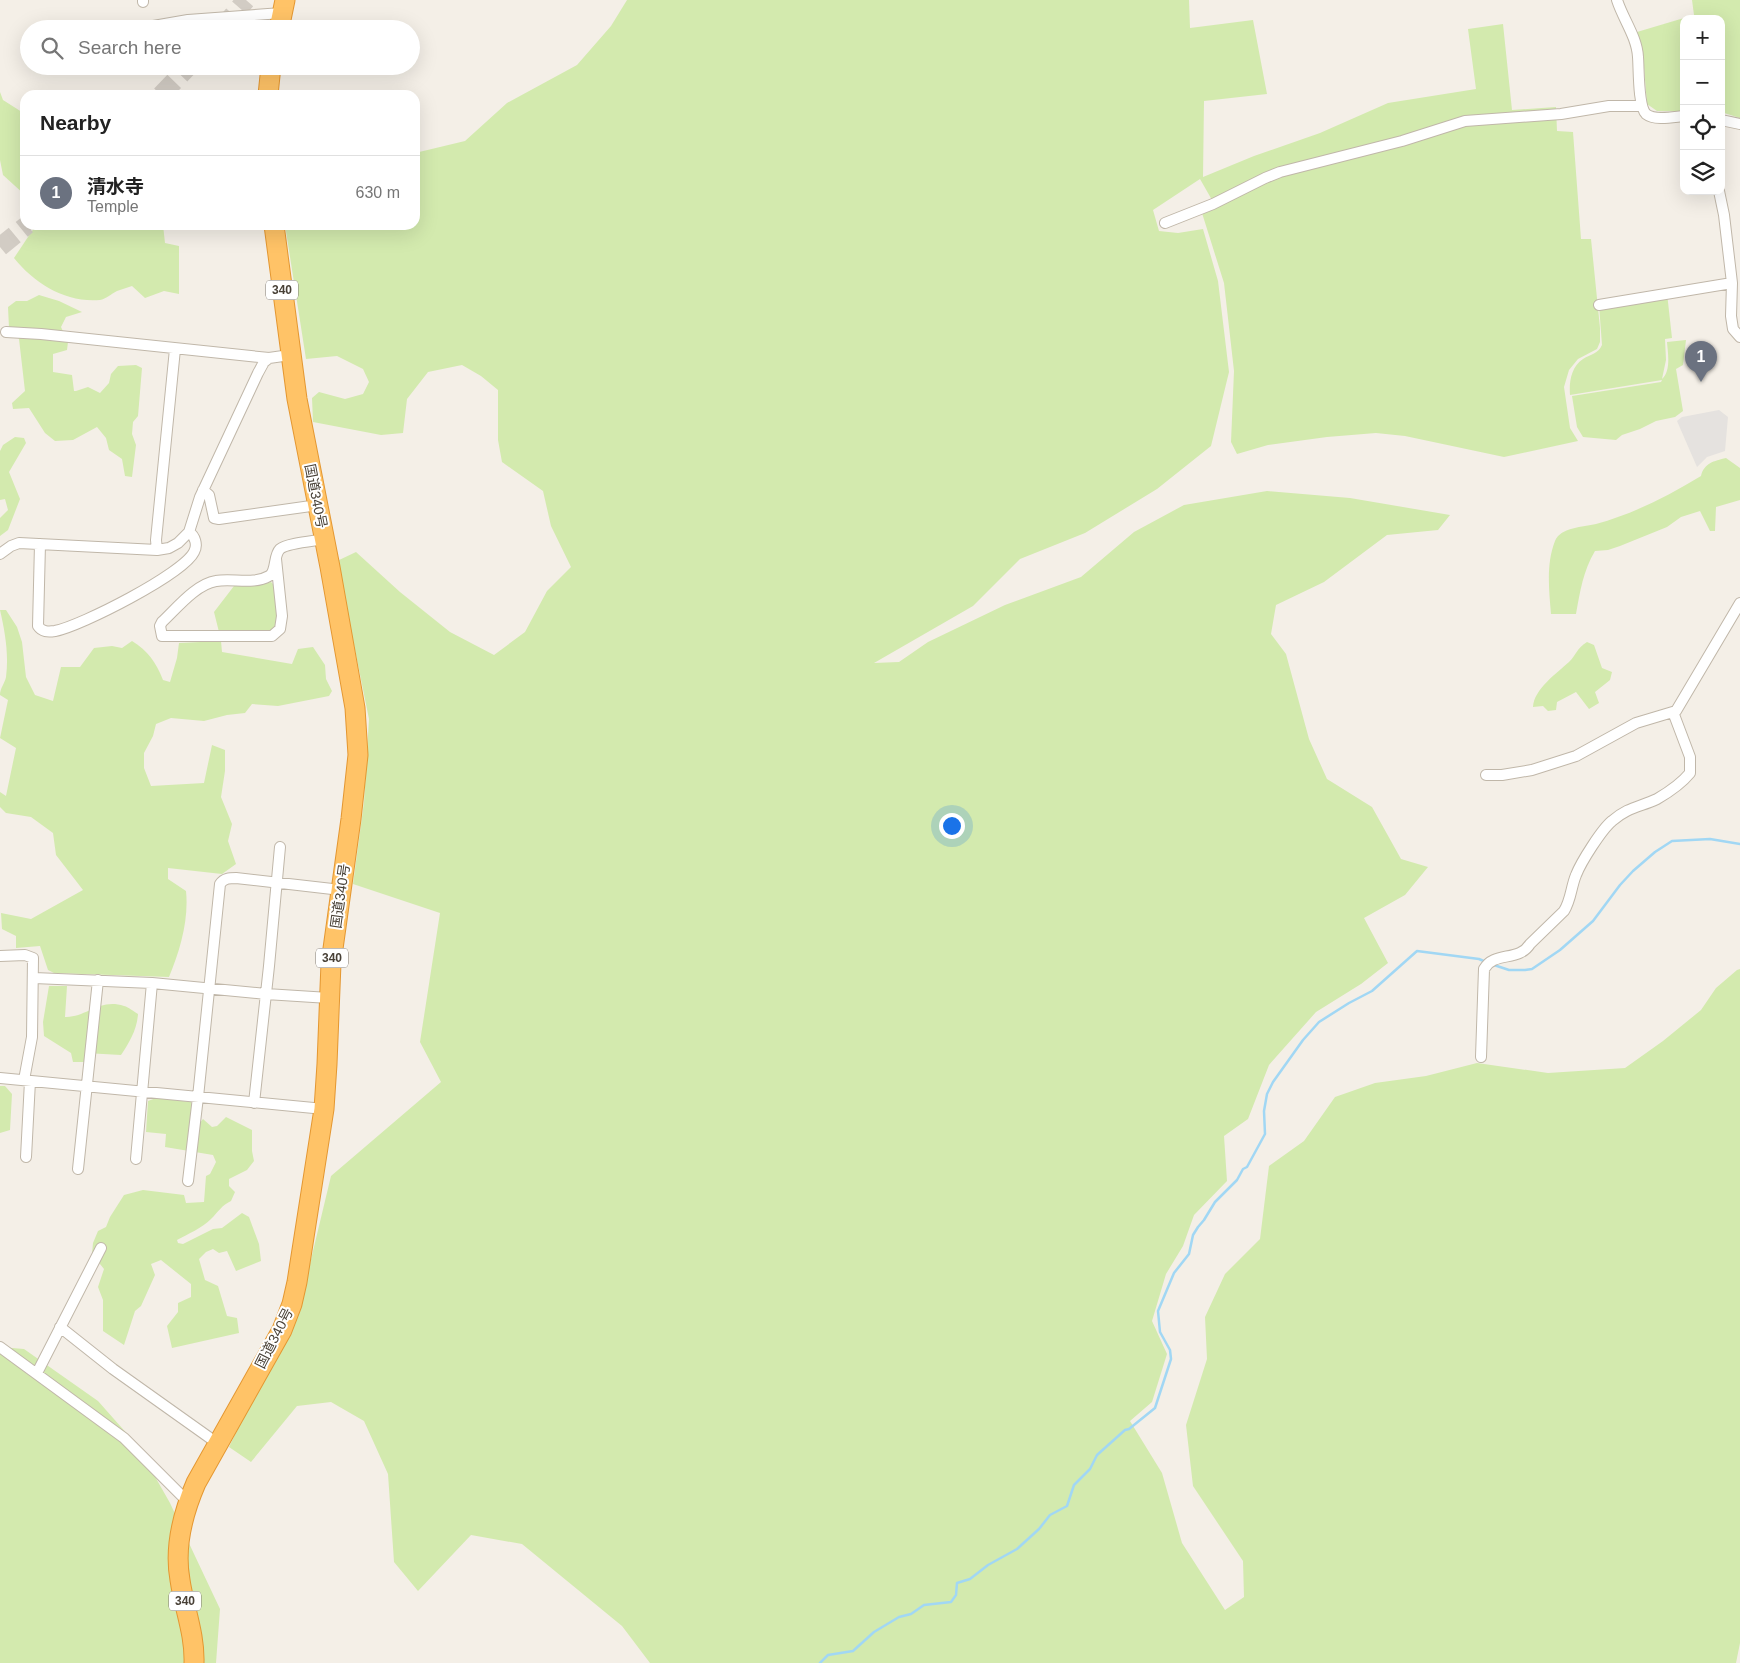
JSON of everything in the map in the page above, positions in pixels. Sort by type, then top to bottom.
[{"type":"highway","points":[[269,90],[271,75]]},
{"type":"highway","name":"国道340号","points":[[194,1663],[192,1634],[180,1580],[178,1558],[180,1539],[188,1502],[196,1483],[217,1442],[282,1330],[292,1304],[305,1238],[324,1109],[331,963],[358,755],[351,680],[297,399],[275,230]]},
{"type":"street","points":[[1617,0],[1638,54],[1642,106],[1646,114],[1657,118],[1680,116]]},
{"type":"street","points":[[188,20],[282,14]]},
{"type":"street","points":[[1165,223],[1213,204],[1280,172],[1402,141],[1465,121],[1561,114],[1609,106],[1642,106]]},
{"type":"street","points":[[1725,121],[1740,124]]},
{"type":"street","points":[[1720,195],[1732,283],[1731,316],[1733,328],[1740,337]]},
{"type":"street","points":[[1600,305],[1732,283]]},
{"type":"street","points":[[6,332],[268,358],[290,355]]},
{"type":"street","points":[[157,550],[175,349]]},
{"type":"street","points":[[0,554],[19,543],[157,550],[169,548],[178,543],[189,532],[203,490],[258,373],[268,358]]},
{"type":"street","points":[[203,490],[209,495],[214,518],[219,519],[318,505]]},
{"type":"street","points":[[40,544],[38,626],[45,632],[65,628],[122,603],[171,573],[195,551],[194,535],[189,532]]},
{"type":"street","points":[[276,559],[282,616],[280,629],[272,636],[162,636],[160,626],[162,622],[199,588],[216,580],[270,576],[279,550],[284,546],[325,539]]},
{"type":"street","points":[[1486,774],[1502,775],[1532,770],[1576,756],[1636,723],[1676,711],[1740,603]]},
{"type":"street","points":[[1481,1057],[1484,969],[1486,964],[1494,959],[1513,956],[1526,950],[1564,911],[1568,904],[1576,873],[1610,822],[1630,808],[1656,799],[1673,788],[1690,773],[1690,757],[1673,712]]},
{"type":"street","points":[[254,1103],[280,847]]},
{"type":"street","points":[[188,1181],[220,884],[228,878],[341,890]]},
{"type":"street","points":[[0,956],[25,955],[33,958],[32,1038],[27,1080],[26,1157]]},
{"type":"street","points":[[34,978],[152,983],[329,998]]},
{"type":"street","points":[[78,1169],[98,980]]},
{"type":"street","points":[[136,1159],[152,983]]},
{"type":"street","points":[[0,1078],[324,1109]]},
{"type":"street","points":[[37,1373],[101,1248]]},
{"type":"street","points":[[60,1327],[113,1369],[217,1442]]},
{"type":"street","points":[[0,1347],[124,1438],[188,1502]]},
{"type":"green space","points":[[627,0],[1189,0],[1190,28],[1253,20],[1267,94],[1204,101],[1203,177],[1254,156],[1320,133],[1388,103],[1476,89],[1468,29],[1503,24],[1512,110],[1556,107],[1557,131],[1573,132],[1581,239],[1591,239],[1600,328],[1600,342],[1597,349],[1578,359],[1569,370],[1564,387],[1570,428],[1578,441],[1504,457],[1405,436],[1376,433],[1268,445],[1237,454],[1231,442],[1234,371],[1224,283],[1202,213],[1216,207],[1200,179],[1153,210],[1159,231],[1178,233],[1203,229],[1218,281],[1229,372],[1211,446],[1157,489],[1085,533],[1020,559],[973,606],[874,663],[899,662],[928,642],[1005,605],[1081,577],[1134,532],[1184,505],[1267,491],[1350,498],[1450,515],[1438,530],[1387,535],[1324,582],[1276,605],[1271,634],[1286,654],[1309,739],[1327,779],[1372,807],[1401,859],[1428,867],[1405,895],[1364,918],[1388,963],[1361,984],[1316,1012],[1269,1065],[1248,1119],[1224,1136],[1227,1181],[1194,1215],[1183,1246],[1166,1274],[1152,1321],[1167,1354],[1152,1402],[1130,1421],[1162,1473],[1182,1543],[1225,1610],[1244,1597],[1243,1561],[1193,1486],[1186,1425],[1207,1359],[1205,1317],[1225,1274],[1260,1239],[1269,1166],[1304,1141],[1335,1097],[1375,1083],[1426,1076],[1477,1063],[1548,1073],[1625,1068],[1663,1041],[1701,1010],[1716,988],[1740,969],[1740,1643],[1736,1663],[650,1663],[622,1626],[522,1544],[471,1535],[418,1591],[394,1562],[388,1474],[364,1421],[331,1402],[297,1406],[251,1462],[229,1447],[301,1301],[331,1176],[441,1082],[420,1042],[440,913],[353,884],[364,802],[369,719],[337,561],[356,552],[400,592],[450,632],[494,655],[525,632],[547,591],[571,567],[551,526],[543,491],[502,462],[498,440],[498,390],[481,376],[462,365],[428,372],[407,399],[403,433],[381,435],[313,422],[312,398],[319,392],[345,399],[363,394],[369,382],[363,369],[337,356],[306,359],[286,230],[420,230],[420,152],[465,141],[507,103],[577,65],[611,26]]},
{"type":"green space","points":[[1692,0],[1740,0],[1740,118],[1725,113],[1725,15],[1694,15]]},
{"type":"green space","points":[[1680,19],[1680,111],[1657,111],[1647,104],[1643,54],[1637,32]]},
{"type":"green space","points":[[0,92],[3,100],[20,111],[20,190],[3,175],[0,160]]},
{"type":"green space","points":[[33,230],[164,230],[165,243],[179,246],[179,294],[164,291],[145,298],[132,286],[100,300],[75,298],[63,295],[41,284],[14,258]]},
{"type":"green space","points":[[1667,293],[1672,338],[1665,339],[1666,360],[1662,379],[1668,367],[1667,342],[1686,340],[1683,365],[1676,369],[1683,411],[1675,417],[1656,421],[1622,435],[1616,440],[1583,437],[1577,427],[1572,396],[1661,382],[1662,380],[1570,395],[1573,370],[1579,362],[1596,352],[1602,345],[1599,305]]},
{"type":"green space","points":[[39,295],[59,301],[82,312],[66,317],[61,327],[68,342],[67,350],[53,354],[53,372],[72,375],[74,391],[88,387],[100,393],[109,383],[111,374],[118,366],[136,365],[142,368],[138,416],[133,422],[132,434],[136,445],[132,477],[125,476],[122,459],[109,450],[106,438],[97,427],[73,440],[55,441],[45,433],[29,408],[13,409],[12,403],[25,391],[19,339],[9,328],[8,307],[16,301],[27,301]]},
{"type":"green space","points":[[15,437],[24,438],[26,443],[9,472],[20,499],[8,530],[0,536],[0,518],[8,510],[5,499],[0,500],[0,451],[3,445]]},
{"type":"green space","points":[[1726,458],[1740,468],[1740,500],[1716,507],[1715,531],[1710,531],[1700,511],[1681,517],[1667,527],[1620,546],[1608,550],[1595,551],[1585,574],[1576,614],[1551,614],[1549,568],[1552,550],[1558,536],[1567,530],[1610,520],[1650,504],[1701,476],[1704,468],[1710,463]]},
{"type":"green space","points":[[271,582],[274,585],[278,617],[275,628],[268,632],[219,632],[214,612],[234,586]]},
{"type":"green space","points":[[0,610],[6,610],[17,627],[22,642],[26,677],[35,695],[53,701],[61,667],[80,667],[94,648],[112,646],[122,648],[132,641],[151,658],[163,680],[170,682],[179,643],[221,641],[222,652],[292,664],[298,649],[313,647],[325,665],[326,679],[332,691],[329,696],[278,706],[252,704],[245,713],[204,721],[171,718],[156,724],[153,736],[144,753],[144,768],[151,786],[204,783],[212,745],[225,750],[225,771],[221,797],[232,824],[228,841],[236,864],[222,874],[168,868],[168,879],[186,891],[187,902],[183,935],[169,977],[54,973],[48,970],[40,946],[16,948],[16,936],[2,929],[1,913],[31,919],[83,890],[56,855],[53,833],[31,817],[6,813],[0,807],[0,792],[6,796],[16,748],[0,738],[8,700],[0,695],[6,677],[7,651]]},
{"type":"green space","points":[[1587,642],[1594,645],[1602,668],[1612,672],[1610,680],[1595,692],[1599,703],[1589,709],[1576,692],[1557,702],[1556,710],[1548,711],[1543,706],[1533,707],[1537,694]]},
{"type":"green space","points":[[49,986],[67,986],[65,1017],[80,1015],[107,1004],[126,1007],[138,1014],[130,1041],[121,1055],[85,1053],[84,1062],[73,1062],[71,1053],[44,1036],[43,1022]]},
{"type":"green space","points":[[0,1086],[5,1086],[12,1094],[10,1130],[0,1133]]},
{"type":"green space","points":[[156,1098],[191,1102],[198,1125],[203,1119],[212,1127],[217,1126],[226,1117],[252,1130],[254,1161],[247,1170],[229,1179],[229,1186],[235,1192],[231,1201],[195,1231],[177,1240],[178,1243],[183,1244],[213,1229],[222,1228],[242,1213],[249,1217],[259,1244],[261,1261],[236,1271],[227,1251],[219,1253],[213,1249],[206,1252],[199,1259],[205,1280],[218,1286],[227,1316],[237,1318],[239,1333],[172,1348],[167,1326],[178,1312],[178,1303],[191,1297],[191,1284],[161,1260],[151,1264],[155,1275],[141,1306],[135,1311],[124,1345],[103,1331],[103,1300],[98,1287],[104,1269],[92,1254],[93,1243],[98,1231],[106,1227],[124,1195],[143,1190],[184,1195],[186,1203],[204,1202],[206,1176],[210,1174],[216,1162],[213,1155],[165,1147],[166,1134],[146,1132],[148,1101]]},
{"type":"green space","points":[[0,1347],[24,1349],[98,1401],[137,1445],[170,1503],[220,1609],[216,1663],[0,1663]]},
{"type":"shaded area","points":[[1719,410],[1728,417],[1725,451],[1707,457],[1697,467],[1677,421],[1682,417]]},
{"type":"waterway","points":[[1491,964],[1509,970],[1532,969],[1560,950],[1593,921],[1633,871],[1655,852],[1672,841],[1710,839],[1740,844]]},
{"type":"waterway","points":[[820,1663],[828,1655],[853,1651],[874,1632],[899,1617],[911,1614],[924,1605],[951,1602],[956,1595],[957,1583],[970,1579],[988,1565],[1017,1549],[1039,1529],[1050,1515],[1067,1506],[1074,1485],[1090,1469],[1097,1455],[1125,1430],[1129,1429],[1155,1408],[1171,1359],[1170,1350],[1160,1332],[1158,1311],[1174,1273],[1189,1254],[1193,1235],[1215,1202],[1237,1180],[1243,1169],[1247,1167],[1265,1134],[1264,1111],[1267,1094],[1273,1082],[1303,1040],[1319,1022],[1372,991],[1417,951],[1479,959],[1486,962]]},
{"type":"tunnel","points":[[229,20],[246,0]]},
{"type":"tunnel","points":[[166,90],[180,75]]},
{"type":"tunnel","points":[[0,247],[21,230]]},
{"type":"place","name":"清水寺","points":[[1701,382]]}]
